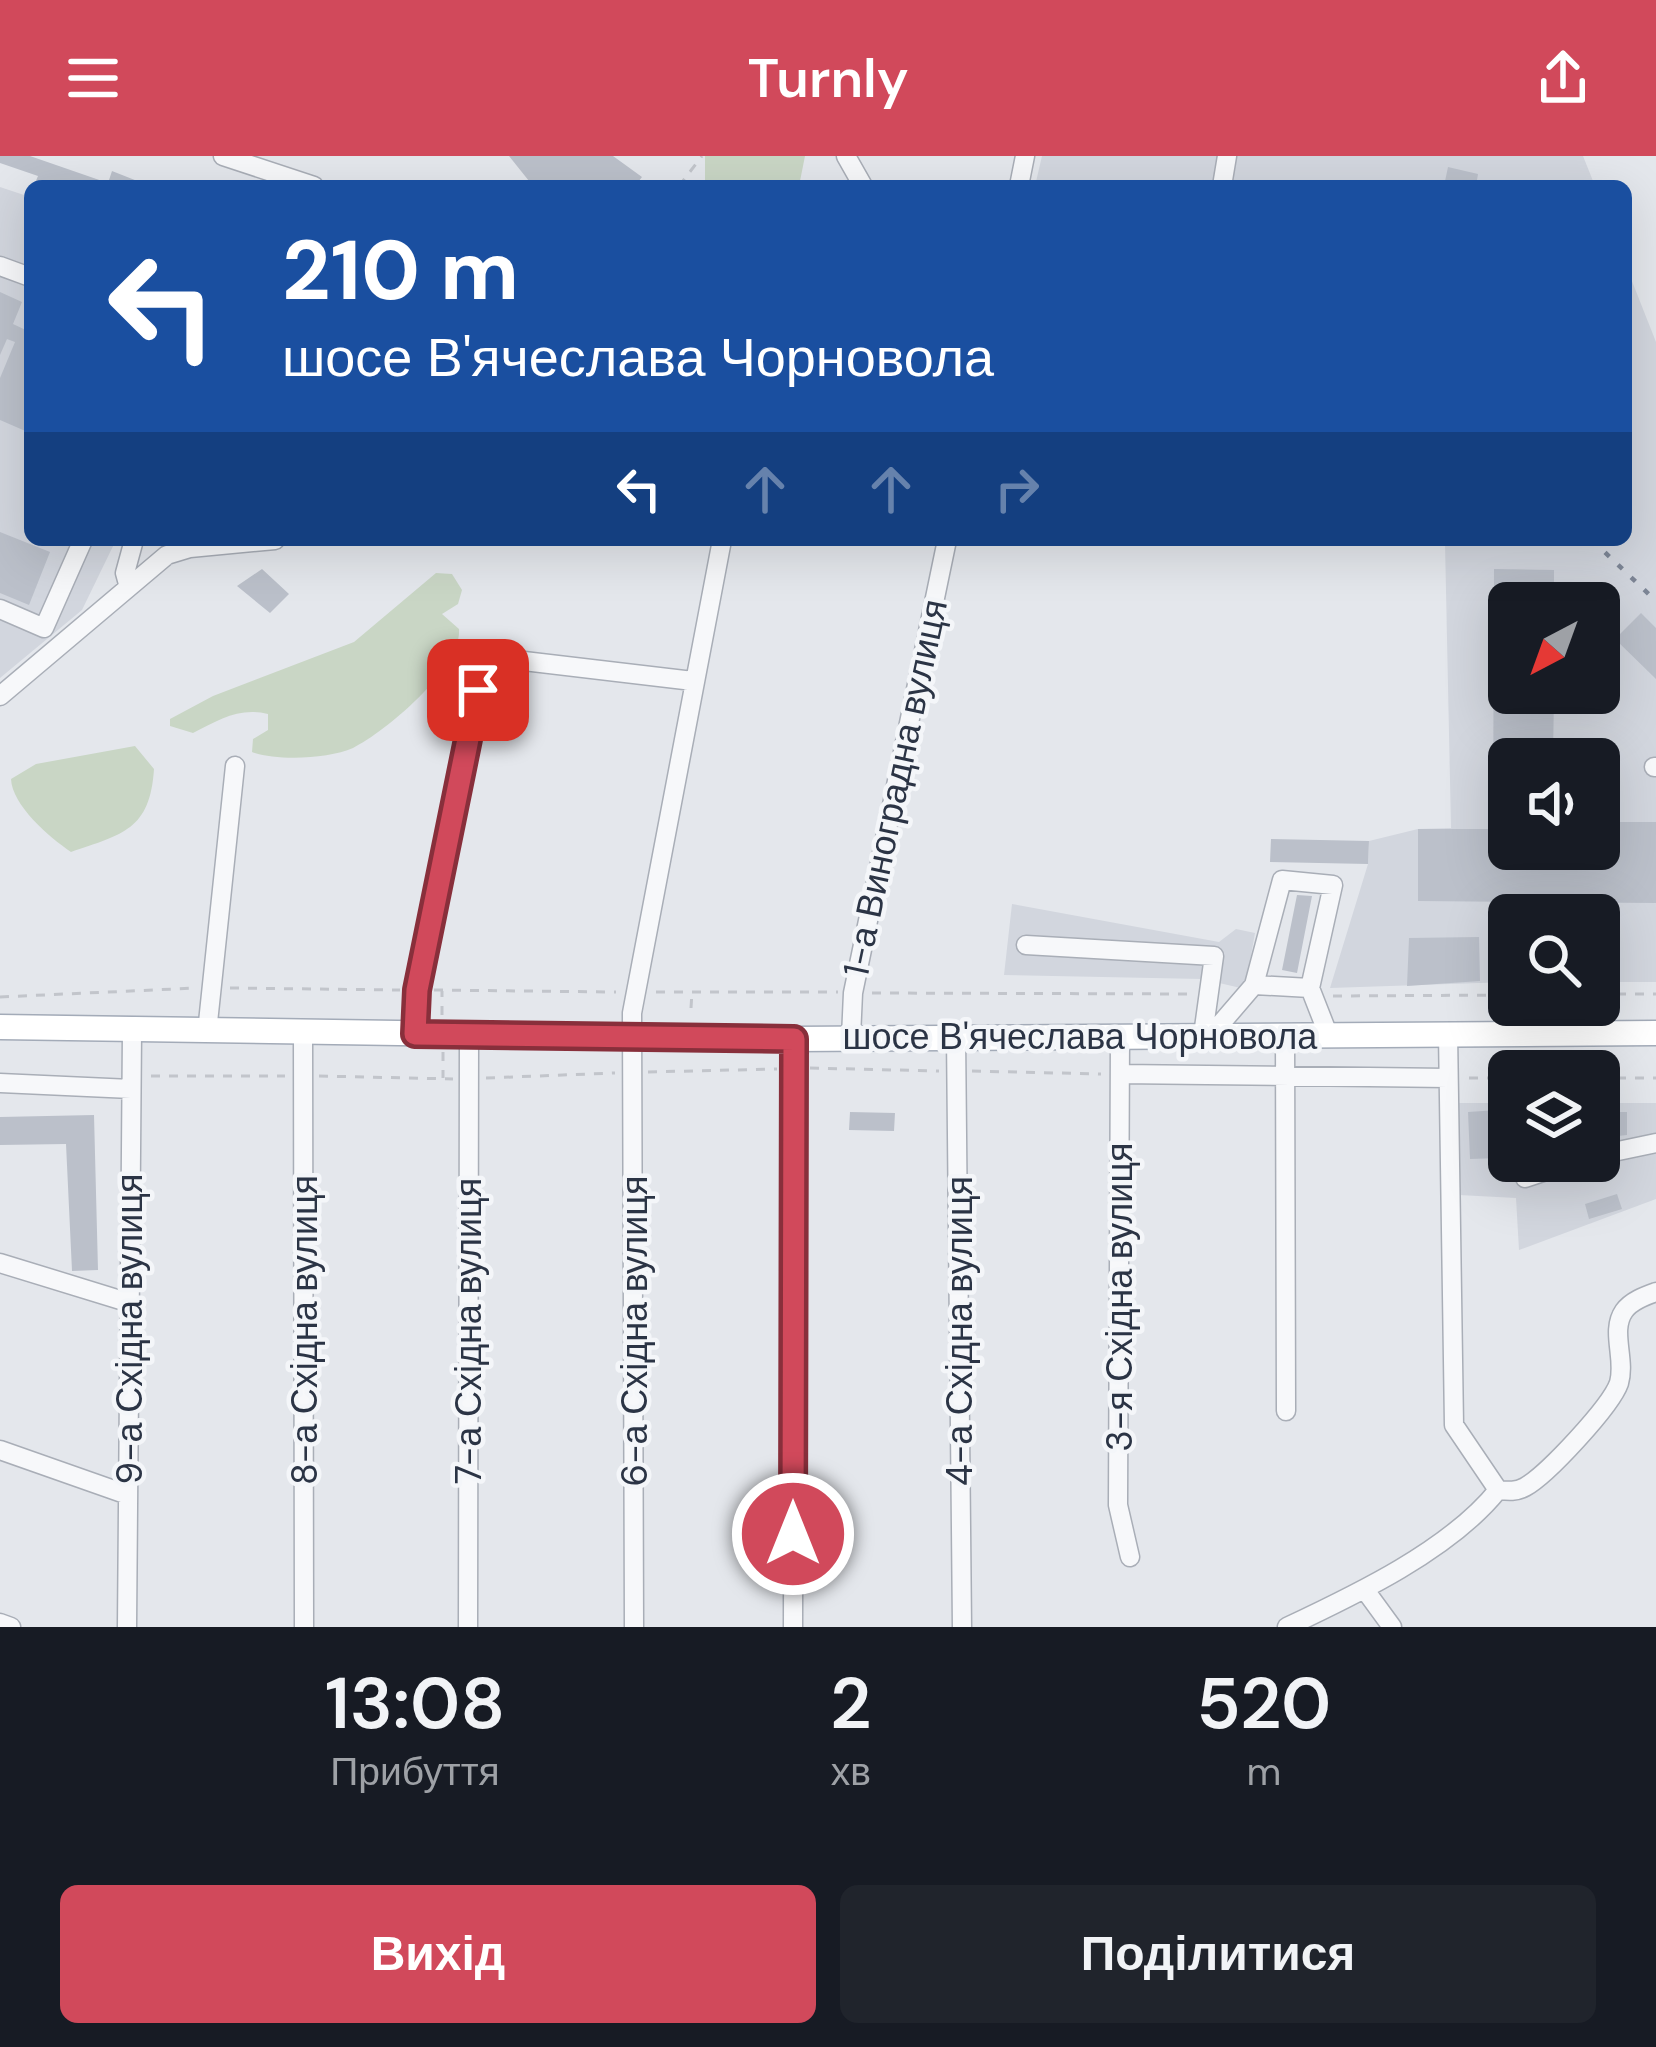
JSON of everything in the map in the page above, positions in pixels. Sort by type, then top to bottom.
[{"type":"main road","name":"шосе В'ячеслава Чорновола","points":[[0,1027],[794,1039],[1656,1033]]},
{"type":"street","points":[[223,156],[296,180]]},
{"type":"street","points":[[0,609],[44,628],[80,546]]},
{"type":"street","points":[[128,584],[133,546]]},
{"type":"street","points":[[0,696],[167,555],[211,546]]},
{"type":"street","name":"6-а Східна вулиця","points":[[634,1627],[634,992],[721,546]]},
{"type":"street","name":"1-а Виноградна вулиця","points":[[851,1037],[853,993],[945,546]]},
{"type":"street","points":[[415,1034],[417,990],[478,690],[492,668],[507,659],[693,681]]},
{"type":"street","points":[[207,1033],[236,766]]},
{"type":"street","points":[[1207,1035],[1255,985],[1282,880],[1334,885],[1312,991],[1328,1034]]},
{"type":"street","points":[[1026,945],[1214,956],[1207,1035]]},
{"type":"street","points":[[1255,985],[1312,991]]},
{"type":"street","name":"9-а Східна вулиця","points":[[128,1627],[132,1032]]},
{"type":"street","name":"8-а Східна вулиця","points":[[303,1033],[304,1627]]},
{"type":"street","points":[[1448,1033],[1454,1425],[1498,1490],[1513,1492],[1543,1474],[1603,1408],[1618,1387],[1623,1360],[1616,1328],[1625,1308],[1656,1292]]},
{"type":"street","name":"7-а Східна вулиця","points":[[468,1627],[469,1034]]},
{"type":"street","points":[[1285,1034],[1286,1411]]},
{"type":"street","name":"4-а Східна вулиця","points":[[956,1036],[962,1627]]},
{"type":"street","name":"3-я Східна вулиця","points":[[1120,1036],[1118,1505],[1130,1557]]},
{"type":"street","points":[[793,1627],[794,1039]]},
{"type":"street","points":[[1120,1074],[1448,1078]]},
{"type":"street","points":[[0,1083],[131,1082]]},
{"type":"street","points":[[1620,1151],[1656,1143]]},
{"type":"street","points":[[0,1263],[130,1304]]},
{"type":"street","points":[[0,1450],[128,1496]]},
{"type":"street","points":[[1287,1627],[1365,1590],[1477,1513],[1498,1490]]},
{"type":"street","points":[[1365,1590],[1391,1627]]},
{"type":"street","points":[[0,1623],[11,1627]]},
{"type":"path","points":[[0,998],[209,988],[1208,994]]},
{"type":"path","points":[[442,991],[442,1017]]},
{"type":"path","points":[[1312,991],[1488,995]]},
{"type":"path","points":[[691,1008],[692,992]]},
{"type":"path","points":[[1620,994],[1656,994]]},
{"type":"path","points":[[443,1049],[443,1080]]},
{"type":"path","points":[[542,1066],[542,1076]]},
{"type":"path","points":[[957,1071],[1120,1074]]},
{"type":"path","points":[[131,1082],[304,1076]]},
{"type":"path","points":[[1448,1078],[1488,1078]]},
{"type":"path","points":[[1620,1078],[1656,1078]]},
{"type":"shaded area","points":[[1042,156],[1583,156],[1593,180],[1036,180]]},
{"type":"shaded area","points":[[0,187],[24,195],[24,546],[113,546],[82,610],[0,678]]},
{"type":"shaded area","points":[[1632,281],[1656,342],[1656,982],[1620,982],[1620,894],[1488,894],[1488,983],[1330,988],[1368,864],[1369,841],[1418,829],[1451,828],[1445,546],[1632,546]]},
{"type":"shaded area","points":[[1012,904],[1219,942],[1236,929],[1255,933],[1245,989],[1202,979],[1004,975]]},
{"type":"shaded area","points":[[1457,1103],[1488,1103],[1488,1182],[1620,1182],[1620,1103],[1656,1103],[1656,1199],[1519,1250],[1516,1198],[1459,1195]]},
{"type":"green space","points":[[705,156],[805,156],[800,180],[705,180]]},
{"type":"green space","points":[[436,573],[452,574],[462,590],[458,604],[442,614],[459,629],[457,644],[420,696],[353,748],[302,758],[252,752],[253,739],[268,730],[268,714],[258,712],[229,716],[193,733],[170,726],[170,719],[213,696],[354,642]]},
{"type":"green space","points":[[135,746],[154,769],[147,805],[131,827],[89,846],[71,852],[62,846],[33,820],[13,789],[11,779],[36,764]]},
{"type":"building","points":[[0,156],[30,156],[99,180],[36,180],[38,176],[0,163]]},
{"type":"building","points":[[509,156],[613,156],[642,177],[640,180],[528,180]]},
{"type":"building","points":[[1448,167],[1478,174],[1477,180],[1445,180]]},
{"type":"building","points":[[112,171],[135,180],[109,180]]},
{"type":"building","points":[[0,292],[22,302],[13,324],[24,329],[24,430],[0,420],[0,378],[15,342],[7,339],[0,355]]},
{"type":"building","points":[[0,532],[24,542],[24,546],[50,552],[29,605],[0,593]]},
{"type":"building","points":[[262,569],[289,594],[270,613],[237,586]]},
{"type":"building","points":[[1494,569],[1554,570],[1554,582],[1494,582]]},
{"type":"building","points":[[1641,613],[1656,628],[1656,679],[1620,644],[1620,634]]},
{"type":"building","points":[[1493,714],[1554,714],[1553,738],[1493,738]]},
{"type":"building","points":[[1620,822],[1656,822],[1656,903],[1620,903],[1620,894],[1488,894],[1488,902],[1418,901],[1418,829],[1488,829],[1488,870],[1620,870]]},
{"type":"building","points":[[1271,839],[1369,841],[1368,864],[1270,862]]},
{"type":"building","points":[[1297,895],[1312,896],[1297,973],[1282,970]]},
{"type":"building","points":[[1479,937],[1480,981],[1407,986],[1409,938]]},
{"type":"building","points":[[1488,1111],[1488,1158],[1470,1159],[1468,1112]]},
{"type":"building","points":[[850,1112],[895,1113],[894,1131],[849,1130]]},
{"type":"building","points":[[1620,1112],[1627,1112],[1627,1135],[1620,1136]]},
{"type":"building","points":[[94,1115],[98,1270],[72,1271],[66,1144],[0,1145],[0,1117]]},
{"type":"building","points":[[1617,1194],[1622,1209],[1589,1219],[1585,1204]]},
{"type":"railway","points":[[1598,546],[1656,601]]},
{"type":"route","points":[[478,690],[417,990],[415,1034],[794,1039],[793,1534]]}]
